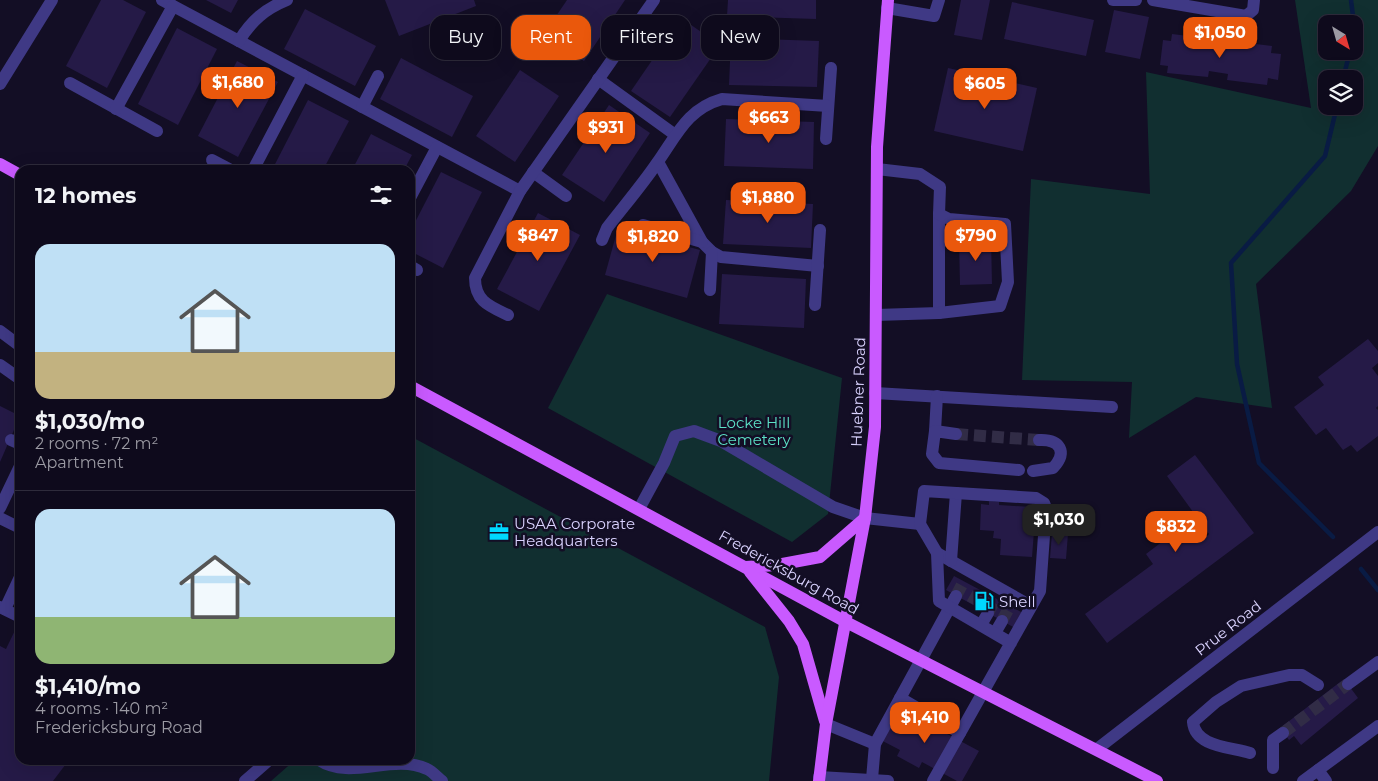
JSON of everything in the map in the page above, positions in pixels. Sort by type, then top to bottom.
[{"type":"main road","name":"Huebner Road","points":[[819,779],[826,724],[865,518],[875,427],[877,169],[888,4]]},
{"type":"main road","points":[[0,164],[15,172]]},
{"type":"main road","name":"Fredericksburg Road","points":[[415,389],[846,622],[1157,781]]},
{"type":"main road","points":[[746,567],[785,564],[820,557],[865,518]]},
{"type":"main road","points":[[746,567],[789,620],[803,644],[826,724]]},
{"type":"street","points":[[0,84],[52,0]]},
{"type":"street","points":[[239,41],[252,22],[272,6],[287,0]]},
{"type":"street","points":[[508,315],[487,305],[479,298],[475,289],[476,278],[520,191],[654,0]]},
{"type":"street","points":[[888,4],[934,16],[939,0]]},
{"type":"street","points":[[1113,0],[1136,0]]},
{"type":"street","points":[[1152,0],[1246,16],[1253,10],[1254,0]]},
{"type":"street","points":[[116,109],[167,3],[520,191]]},
{"type":"street","points":[[826,139],[831,68]]},
{"type":"street","points":[[256,165],[303,76]]},
{"type":"street","points":[[362,107],[378,76]]},
{"type":"street","points":[[598,79],[674,134]]},
{"type":"street","points":[[70,84],[157,131]]},
{"type":"street","points":[[602,240],[607,228],[658,162],[674,134],[693,114],[706,104],[722,99],[828,106]]},
{"type":"street","points":[[415,189],[437,147]]},
{"type":"street","points":[[212,160],[222,165]]},
{"type":"street","points":[[658,162],[702,242],[712,252],[721,257],[818,266]]},
{"type":"street","points":[[877,169],[920,174],[940,187],[939,313]]},
{"type":"street","points":[[533,172],[566,196]]},
{"type":"street","points":[[876,315],[939,313],[1000,306],[1008,282],[1005,224],[949,219],[939,214]]},
{"type":"street","points":[[643,225],[702,242]]},
{"type":"street","points":[[815,305],[820,230]]},
{"type":"street","points":[[710,290],[712,252]]},
{"type":"street","points":[[0,331],[15,342]]},
{"type":"street","points":[[0,365],[15,376]]},
{"type":"street","points":[[876,393],[1112,407]]},
{"type":"street","points":[[937,396],[932,454],[939,463],[1019,470]]},
{"type":"street","points":[[639,509],[664,464],[675,436],[694,431],[721,441],[833,507],[865,518],[920,524]]},
{"type":"street","points":[[935,431],[956,434]]},
{"type":"street","points":[[1033,471],[1053,468],[1060,458],[1061,451],[1057,443],[1050,440],[1039,440]]},
{"type":"street","points":[[0,508],[15,476]]},
{"type":"street","points":[[933,781],[1040,592],[1046,508],[1044,503],[1036,498],[924,491],[920,524],[937,553],[939,601],[1011,642]]},
{"type":"street","points":[[951,561],[956,493]]},
{"type":"street","points":[[0,518],[15,526]]},
{"type":"street","name":"Prue Road","points":[[1097,749],[1378,532]]},
{"type":"street","points":[[937,553],[951,561],[966,576],[1012,602],[1031,606]]},
{"type":"street","points":[[15,585],[2,608],[15,614]]},
{"type":"street","points":[[872,779],[875,744],[956,596]]},
{"type":"street","points":[[965,616],[972,604]]},
{"type":"street","points":[[981,625],[988,613]]},
{"type":"street","points":[[995,633],[1002,620]]},
{"type":"street","points":[[1348,684],[1378,662]]},
{"type":"street","points":[[1250,753],[1204,741],[1198,736],[1193,722],[1216,702],[1241,686],[1296,675],[1302,675],[1318,685]]},
{"type":"street","points":[[900,698],[960,733]]},
{"type":"street","points":[[826,724],[875,744]]},
{"type":"street","points":[[1303,781],[1378,726]]},
{"type":"street","points":[[1273,768],[1273,740],[1283,732]]},
{"type":"street","points":[[245,781],[263,765]]},
{"type":"street","points":[[334,765],[343,768],[372,765]]},
{"type":"street","points":[[413,765],[427,769],[442,781]]},
{"type":"street","points":[[1318,770],[1326,781]]},
{"type":"street","points":[[819,779],[872,779],[888,781]]},
{"type":"green space","points":[[1295,0],[1378,0],[1378,146],[1351,191],[1256,284],[1272,408],[1196,397],[1129,438],[1132,382],[1022,380],[1031,179],[1150,194],[1146,72],[1311,108]]},
{"type":"green space","name":"Locke Hill Cemetery","points":[[607,294],[842,378],[828,514],[792,542],[548,408]]},
{"type":"green space","name":"USAA Corporate Headquarters","points":[[415,439],[765,627],[779,677],[769,781],[271,781],[289,765],[415,765]]},
{"type":"building","points":[[101,0],[123,0],[146,12],[107,88],[66,66]]},
{"type":"building","points":[[206,0],[238,0],[231,13]]},
{"type":"building","points":[[385,0],[474,0],[476,6],[453,15],[430,15],[430,24],[399,36]]},
{"type":"building","points":[[567,0],[625,0],[615,15],[601,15],[601,36],[591,51],[591,15],[557,15]]},
{"type":"building","points":[[728,0],[816,0],[816,19],[779,18],[779,15],[727,15]]},
{"type":"building","points":[[961,0],[990,0],[982,40],[954,35]]},
{"type":"building","points":[[1012,2],[1094,20],[1086,56],[1004,39]]},
{"type":"building","points":[[305,9],[376,46],[355,86],[284,49]]},
{"type":"building","points":[[1114,10],[1149,17],[1140,59],[1105,52]]},
{"type":"building","points":[[691,25],[701,32],[701,60],[710,60],[670,117],[631,91],[652,60],[691,60]]},
{"type":"building","points":[[177,28],[217,49],[178,125],[138,104]]},
{"type":"building","points":[[1172,34],[1213,39],[1213,45],[1231,47],[1232,41],[1272,46],[1271,53],[1281,54],[1278,80],[1268,78],[1267,85],[1227,80],[1228,74],[1209,71],[1208,77],[1167,73],[1168,66],[1160,65],[1163,40],[1171,41]]},
{"type":"building","points":[[779,40],[819,41],[817,87],[729,85],[730,60],[779,60]]},
{"type":"building","points":[[401,58],[473,96],[452,137],[380,99]]},
{"type":"building","points":[[237,61],[278,82],[238,157],[198,136]]},
{"type":"building","points":[[948,68],[1037,88],[1023,151],[934,131]]},
{"type":"building","points":[[520,70],[559,96],[515,162],[476,136]]},
{"type":"building","points":[[308,100],[349,121],[326,165],[275,165]]},
{"type":"building","points":[[609,105],[650,133],[604,202],[562,175]]},
{"type":"building","points":[[726,119],[814,122],[813,169],[724,166]]},
{"type":"building","points":[[371,134],[412,155],[407,165],[355,165]]},
{"type":"building","points":[[441,172],[482,192],[443,268],[415,254],[415,222]]},
{"type":"building","points":[[726,200],[813,204],[811,248],[723,244]]},
{"type":"building","points":[[538,213],[580,235],[539,311],[497,289]]},
{"type":"building","points":[[618,228],[700,250],[687,298],[605,275]]},
{"type":"building","points":[[991,238],[992,284],[960,285],[959,239]]},
{"type":"building","points":[[722,274],[806,279],[804,328],[719,324]]},
{"type":"building","points":[[1368,339],[1378,351],[1378,363],[1372,368],[1378,376],[1378,406],[1376,408],[1378,410],[1378,436],[1357,452],[1351,445],[1343,450],[1326,428],[1316,435],[1294,407],[1324,385],[1318,377]]},
{"type":"building","points":[[0,406],[15,414],[15,428],[0,462]]},
{"type":"building","points":[[1195,455],[1254,533],[1107,643],[1085,614],[1153,564],[1146,554],[1171,535],[1178,544],[1201,528],[1207,536],[1209,534],[1167,476]]},
{"type":"building","points":[[989,501],[999,502],[999,505],[1032,507],[1032,519],[1035,519],[1032,557],[1000,555],[1001,539],[993,538],[994,531],[980,530],[981,504],[989,505]]},
{"type":"building","points":[[1052,533],[1068,534],[1066,559],[1050,558]]},
{"type":"building","name":"Shell","points":[[954,576],[1023,613],[1015,628],[946,590]]},
{"type":"building","points":[[15,630],[15,765],[65,765],[53,781],[0,781],[0,646],[6,649]]},
{"type":"building","points":[[1344,679],[1358,698],[1301,745],[1294,736],[1289,740],[1280,728]]},
{"type":"building","points":[[891,704],[979,751],[962,781],[957,781],[922,762],[919,768],[897,756],[900,750],[873,736]]},
{"type":"waterway","points":[[1351,0],[1353,15]]},
{"type":"waterway","points":[[1345,70],[1348,60]]},
{"type":"waterway","points":[[1333,537],[1259,463],[1237,364],[1231,263],[1325,156],[1335,115]]},
{"type":"waterway","points":[[1361,569],[1378,590]]},
{"type":"tunnel","points":[[956,434],[1039,440]]},
{"type":"tunnel","points":[[956,596],[964,581]]},
{"type":"tunnel","points":[[972,604],[980,590]]},
{"type":"tunnel","points":[[988,613],[996,598]]},
{"type":"tunnel","points":[[1002,621],[1010,606]]},
{"type":"tunnel","points":[[1283,733],[1348,684]]},
{"type":"place","name":"USAA Corporate Headquarters","points":[[499,532]]},
{"type":"place","name":"Shell","points":[[984,601]]}]
